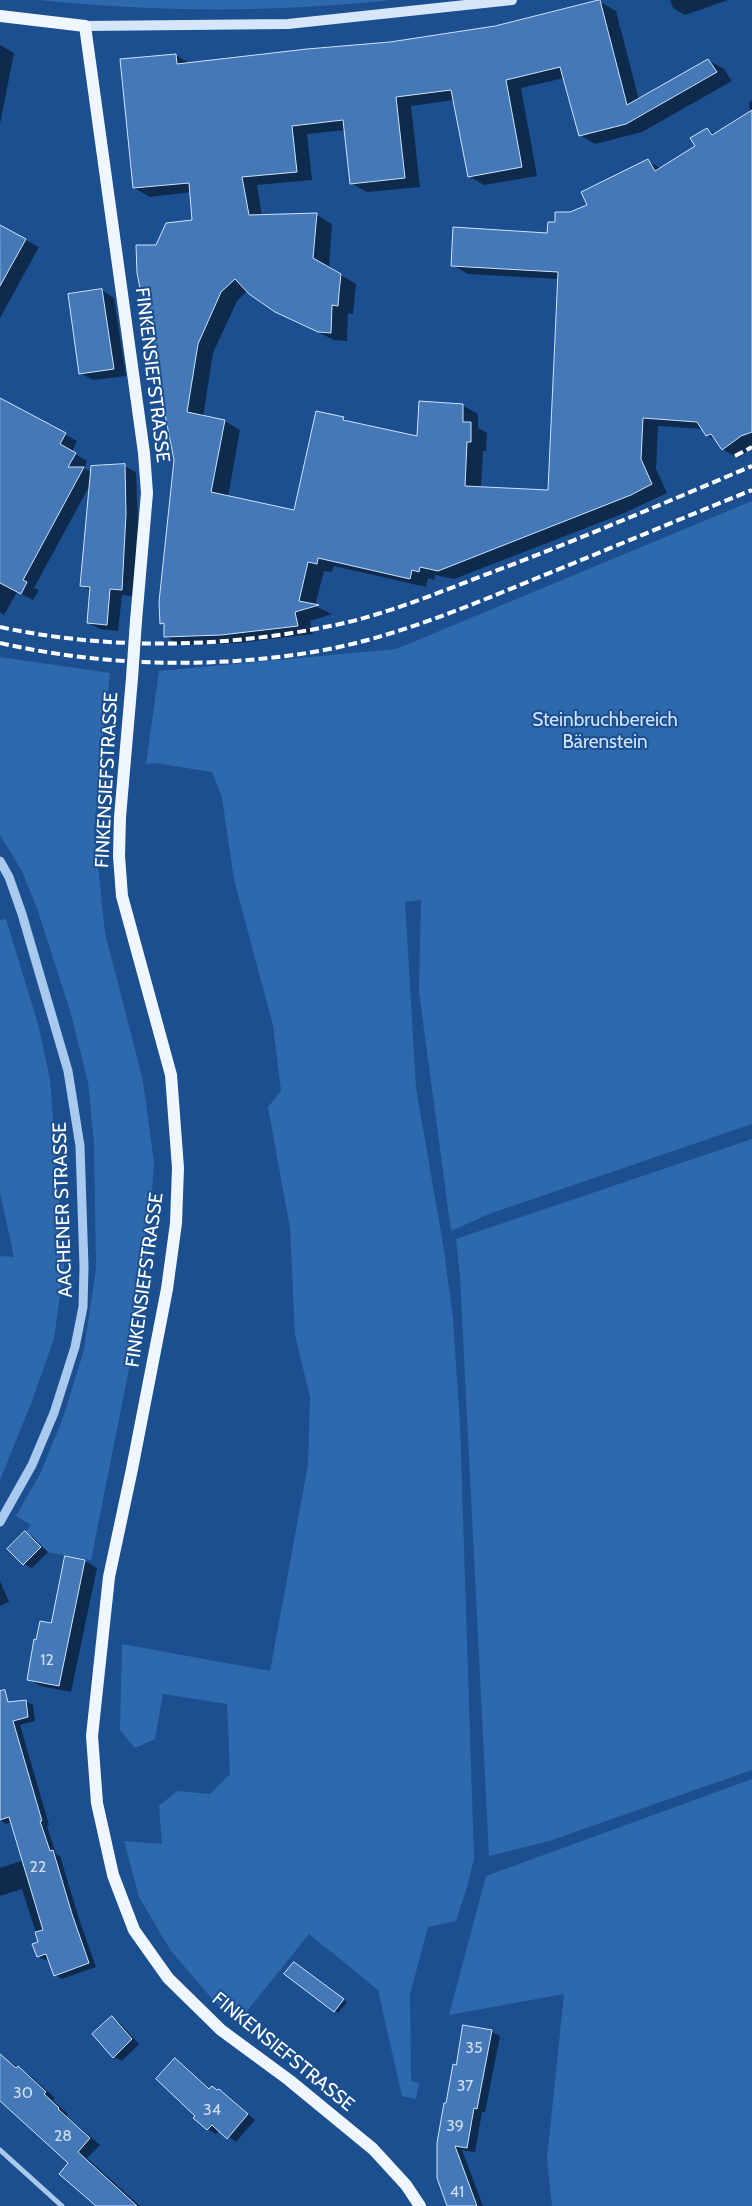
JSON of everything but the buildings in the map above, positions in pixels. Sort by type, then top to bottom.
[{"type":"main road","points":[[0,16],[85,26],[288,24],[512,0]]},
{"type":"main road","name":"FINKENSIEFSTRASSE","points":[[85,26],[144,453],[147,493],[120,816],[119,856],[122,896],[171,1075],[178,1168],[176,1223],[166,1289],[132,1470],[109,1577],[92,1736],[97,1803],[113,1875],[134,1930],[168,1978],[222,2030],[289,2080],[373,2149],[406,2185],[420,2206]]},
{"type":"street","name":"AACHENER STRASSE","points":[[0,862],[9,877],[22,914],[68,1072],[80,1146],[84,1267],[83,1307],[75,1347],[54,1413],[29,1472],[0,1522]]},
{"type":"street","points":[[0,2150],[62,2206]]},
{"type":"green space","points":[[39,0],[390,0],[259,9],[170,9]]},
{"type":"green space","name":"Steinbruchbereich Bärenstein","points":[[752,501],[752,1124],[489,1214],[451,1231],[419,992],[421,900],[405,902],[416,1088],[444,1250],[453,1319],[460,1424],[474,1859],[456,1921],[428,1927],[410,1994],[411,2081],[419,2083],[416,2099],[402,2096],[378,1990],[309,1934],[239,2021],[214,2001],[171,1951],[139,1897],[124,1841],[162,1844],[159,1806],[177,1791],[210,1794],[230,1774],[227,1704],[163,1694],[155,1739],[135,1748],[120,1730],[122,1644],[270,1671],[308,1465],[310,1397],[295,1335],[290,1228],[268,1107],[281,1091],[273,1025],[234,880],[222,798],[212,772],[155,763],[146,764],[159,671],[396,649]]},
{"type":"green space","points":[[0,657],[110,673],[94,828],[105,933],[143,1081],[154,1163],[146,1283],[91,1560],[47,1552],[26,1531],[31,1525],[16,1516],[40,1474],[63,1418],[84,1350],[96,1269],[94,1143],[88,1082],[71,1014],[37,908],[22,871],[0,835]]},
{"type":"green space","points":[[6,919],[38,1024],[50,1079],[64,1265],[54,1339],[32,1401],[0,1480],[0,1256],[14,1257],[0,1193],[0,920]]},
{"type":"green space","points":[[752,1139],[752,1770],[549,1841],[489,1856],[460,1277],[456,1239]]},
{"type":"green space","points":[[752,1779],[752,2206],[552,2206],[547,2159],[564,1994],[449,2015],[486,1876]]},
{"type":"railway","points":[[735,456],[752,447]]},
{"type":"railway","points":[[0,627],[84,640],[170,644],[256,638],[340,624],[412,603],[516,563],[752,466]]},
{"type":"railway","points":[[0,643],[38,651],[77,656],[156,662],[235,661],[313,652],[399,631],[455,611],[752,490]]}]
